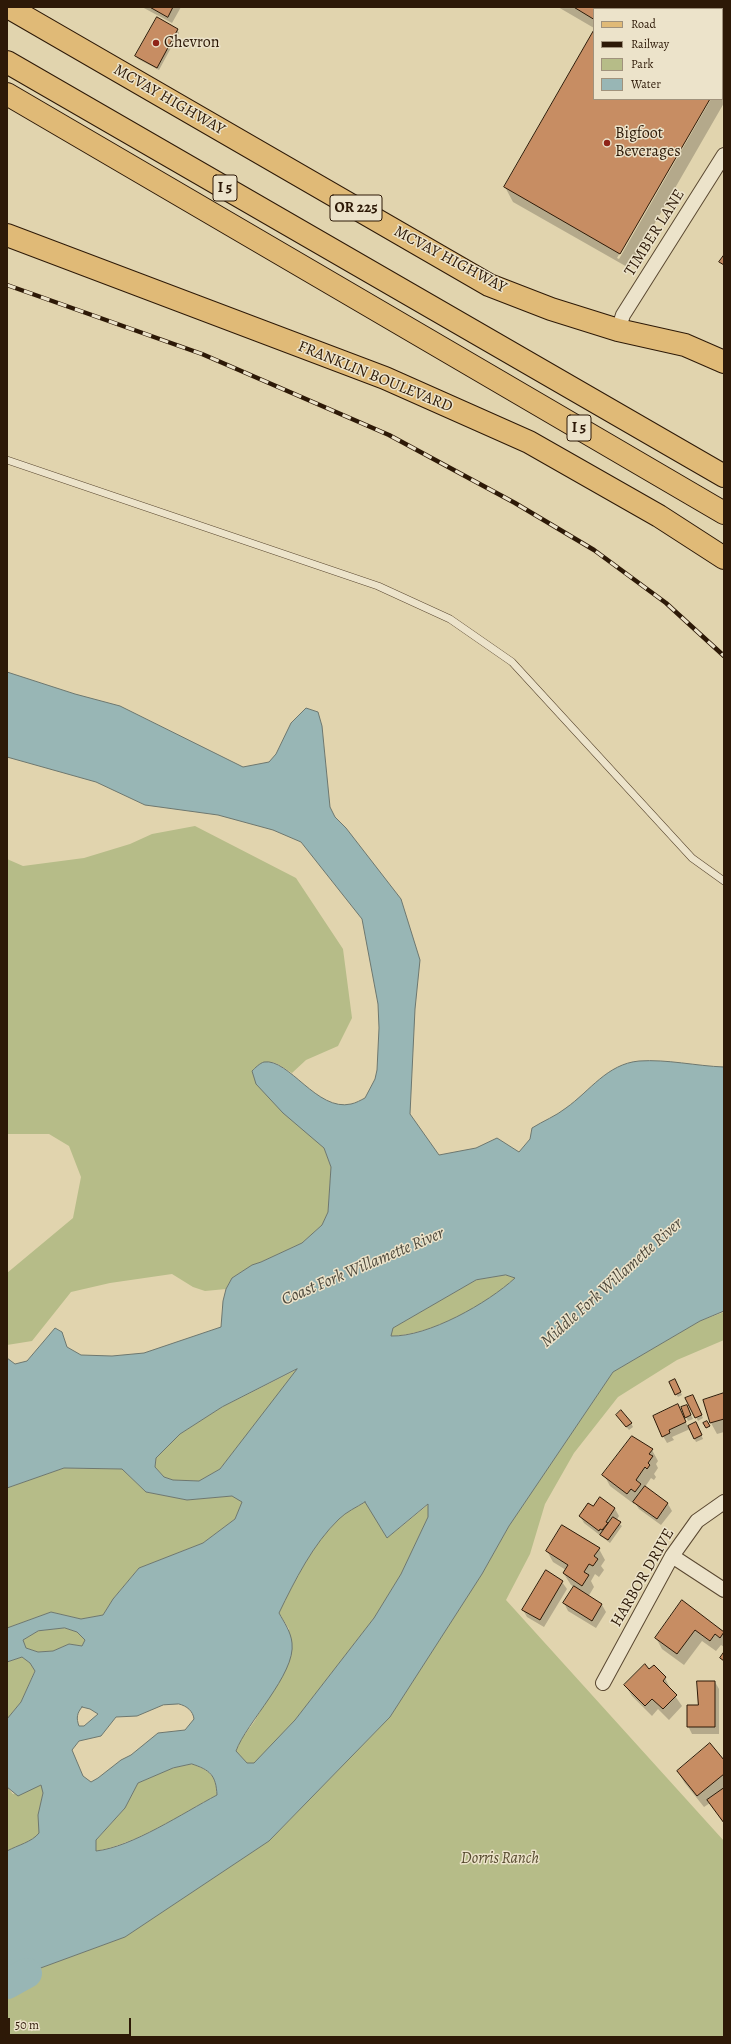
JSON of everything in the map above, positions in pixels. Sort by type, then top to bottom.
[{"type":"main road","name":"MCVAY HIGHWAY","points":[[8,7],[489,285],[551,309],[618,330],[685,345],[724,362]]},
{"type":"main road","name":"I 5","points":[[7,62],[724,476]]},
{"type":"main road","name":"I 5","points":[[7,94],[724,513]]},
{"type":"main road","name":"FRANKLIN BOULEVARD","points":[[7,235],[385,378],[529,442],[659,516],[724,558]]},
{"type":"street","name":"TIMBER LANE","points":[[618,330],[624,315],[724,155]]},
{"type":"street","name":"HARBOR DRIVE","points":[[603,1683],[672,1556],[698,1521],[724,1502]]},
{"type":"street","points":[[672,1556],[724,1590]]},
{"type":"lane","points":[[7,460],[378,586],[450,619],[512,662],[692,858],[724,881]]},
{"type":"green space","points":[[195,826],[296,878],[343,949],[352,1018],[338,1046],[306,1060],[292,1073],[272,1062],[263,1063],[252,1071],[324,1148],[331,1167],[328,1212],[322,1225],[302,1243],[252,1265],[232,1278],[226,1289],[205,1291],[193,1287],[172,1274],[110,1283],[71,1292],[32,1341],[7,1345],[7,1273],[73,1218],[81,1177],[69,1146],[49,1134],[7,1134],[7,859],[23,866],[84,858],[130,844],[152,834]]},
{"type":"green space","points":[[506,1275],[515,1278],[474,1308],[457,1317],[423,1330],[391,1336],[393,1328],[476,1280]]},
{"type":"green space","name":"Dorris Ranch","points":[[724,1312],[724,1340],[677,1360],[618,1397],[574,1453],[545,1504],[530,1554],[506,1600],[724,1841],[724,2037],[7,2037],[7,1978],[27,1973],[125,1937],[269,1841],[390,1717],[482,1574],[509,1526],[613,1372],[700,1321]]},
{"type":"green space","points":[[298,1369],[220,1469],[199,1481],[173,1480],[164,1477],[155,1467],[156,1458],[180,1434],[222,1407]]},
{"type":"green space","points":[[64,1468],[122,1469],[146,1492],[187,1500],[232,1496],[243,1501],[235,1519],[203,1543],[139,1568],[113,1599],[103,1615],[81,1619],[51,1612],[7,1628],[7,1488]]},
{"type":"green space","points":[[366,1502],[387,1538],[429,1504],[428,1517],[401,1574],[374,1618],[295,1720],[254,1764],[247,1763],[236,1751],[240,1741],[254,1722],[289,1662],[289,1629],[279,1613],[298,1575],[321,1540],[342,1516]]},
{"type":"green space","points":[[65,1628],[77,1632],[85,1640],[82,1646],[69,1644],[53,1651],[38,1652],[26,1648],[23,1640],[38,1631]]},
{"type":"green space","points":[[22,1657],[30,1663],[35,1670],[21,1702],[7,1719],[7,1662]]},
{"type":"green space","points":[[192,1764],[211,1775],[215,1783],[217,1795],[158,1828],[126,1842],[95,1851],[96,1840],[125,1808],[138,1783],[173,1768]]},
{"type":"green space","points":[[42,1785],[43,1793],[38,1815],[40,1833],[29,1841],[7,1851],[7,1787],[13,1794]]},
{"type":"water","points":[[7,672],[75,694],[120,706],[243,767],[269,762],[276,754],[291,723],[306,708],[318,712],[322,726],[330,807],[335,817],[346,828],[401,899],[420,960],[415,1009],[410,1114],[439,1155],[476,1148],[497,1138],[519,1152],[530,1139],[532,1128],[562,1111],[600,1079],[617,1067],[639,1061],[650,1061],[724,1067],[724,1311],[700,1321],[613,1372],[509,1526],[482,1574],[390,1717],[269,1841],[125,1937],[27,1973],[7,1978],[7,1851],[29,1841],[39,1833],[38,1815],[43,1793],[41,1785],[18,1796],[7,1787],[7,1719],[21,1702],[35,1671],[30,1663],[22,1657],[7,1662],[7,1628],[51,1612],[81,1619],[103,1615],[113,1599],[139,1568],[203,1543],[235,1519],[242,1502],[232,1496],[187,1500],[146,1492],[122,1469],[64,1468],[7,1488],[7,1358],[15,1364],[27,1361],[55,1328],[62,1332],[67,1347],[81,1355],[112,1356],[144,1353],[221,1327],[223,1301],[226,1289],[232,1278],[252,1265],[302,1243],[322,1225],[328,1212],[331,1167],[324,1148],[283,1113],[256,1084],[252,1071],[264,1062],[274,1063],[327,1100],[339,1104],[355,1103],[365,1098],[375,1079],[377,1070],[379,1028],[378,1004],[362,919],[301,842],[273,830],[218,815],[145,805],[96,782],[7,757]],"holes":[[[506,1275],[515,1278],[489,1298],[457,1317],[422,1331],[406,1335],[391,1336],[393,1328],[476,1280]],[[297,1369],[220,1469],[199,1481],[173,1480],[164,1477],[155,1467],[156,1458],[180,1434],[222,1407]],[[365,1502],[387,1538],[428,1504],[428,1517],[401,1574],[374,1618],[295,1720],[254,1763],[247,1763],[236,1751],[241,1740],[279,1683],[291,1655],[292,1643],[290,1635],[279,1613],[298,1575],[313,1551],[330,1529],[342,1516]],[[65,1628],[77,1632],[85,1640],[82,1646],[69,1644],[53,1651],[38,1652],[26,1648],[23,1640],[38,1631]],[[179,1704],[189,1709],[194,1719],[185,1730],[158,1733],[131,1755],[121,1760],[91,1782],[83,1776],[72,1750],[79,1741],[101,1736],[116,1717],[137,1716],[163,1705]],[[82,1707],[90,1709],[98,1714],[84,1726],[79,1726],[77,1718]],[[192,1764],[208,1771],[211,1774],[215,1783],[217,1795],[141,1836],[125,1843],[96,1851],[96,1840],[125,1808],[138,1783],[173,1768]]]},
{"type":"building","points":[[150,7],[173,7],[168,17]]},
{"type":"building","points":[[574,7],[724,7],[724,74],[723,76],[723,8],[593,8],[593,18]]},
{"type":"building","points":[[157,17],[178,29],[157,68],[135,56]]},
{"type":"building","name":"Bigfoot Beverages","points":[[593,32],[593,100],[709,100],[620,254],[504,187]]},
{"type":"building","points":[[724,255],[724,265],[719,262]]},
{"type":"building","points":[[675,1379],[681,1392],[675,1395],[669,1382]]},
{"type":"building","points":[[724,1393],[724,1419],[710,1423],[703,1400]]},
{"type":"building","points":[[693,1395],[702,1415],[695,1418],[685,1398]]},
{"type":"building","points":[[678,1404],[686,1422],[669,1430],[670,1433],[662,1437],[653,1416]]},
{"type":"building","points":[[687,1405],[691,1415],[685,1418],[681,1407]]},
{"type":"building","points":[[621,1410],[632,1423],[626,1427],[616,1415]]},
{"type":"building","points":[[707,1421],[710,1426],[706,1428],[703,1423]]},
{"type":"building","points":[[696,1422],[702,1435],[694,1439],[688,1426]]},
{"type":"building","points":[[632,1436],[653,1449],[649,1454],[653,1456],[648,1463],[650,1465],[647,1469],[645,1467],[636,1480],[641,1484],[635,1492],[631,1489],[627,1494],[602,1475]]},
{"type":"building","points":[[645,1486],[668,1503],[657,1519],[633,1502]]},
{"type":"building","points":[[600,1497],[615,1508],[606,1522],[608,1523],[602,1530],[600,1529],[599,1531],[579,1516],[588,1503],[593,1506]]},
{"type":"building","points":[[613,1517],[621,1522],[608,1540],[600,1535]]},
{"type":"building","points":[[562,1525],[600,1548],[594,1556],[598,1559],[593,1566],[589,1564],[584,1572],[589,1575],[582,1586],[563,1573],[568,1565],[546,1551]]},
{"type":"building","points":[[546,1570],[563,1581],[540,1620],[522,1610]]},
{"type":"building","points":[[574,1586],[602,1604],[592,1621],[563,1603]]},
{"type":"building","points":[[682,1600],[724,1632],[720,1638],[715,1634],[710,1641],[695,1630],[677,1654],[655,1638]]},
{"type":"building","points":[[724,1652],[724,1661],[720,1658]]},
{"type":"building","points":[[645,1664],[649,1669],[654,1665],[666,1677],[663,1681],[677,1695],[663,1709],[652,1699],[645,1706],[624,1685]]},
{"type":"building","points":[[697,1681],[715,1681],[715,1727],[687,1727],[687,1705],[698,1705]]},
{"type":"building","points":[[710,1743],[724,1760],[724,1774],[697,1796],[677,1771]]},
{"type":"building","points":[[724,1788],[724,1823],[707,1800]]},
{"type":"waterway","points":[[7,1984],[27,1973]]},
{"type":"railway","points":[[7,285],[202,354],[389,435],[515,503],[594,550],[666,603],[724,656]]},
{"type":"place","name":"Chevron","points":[[156,43]]},
{"type":"place","name":"Bigfoot Beverages","points":[[607,143]]},
{"type":"water label","name":"Coast Fork Willamette River","points":[[363,1267]]},
{"type":"water label","name":"Middle Fork Willamette River","points":[[612,1283]]}]
